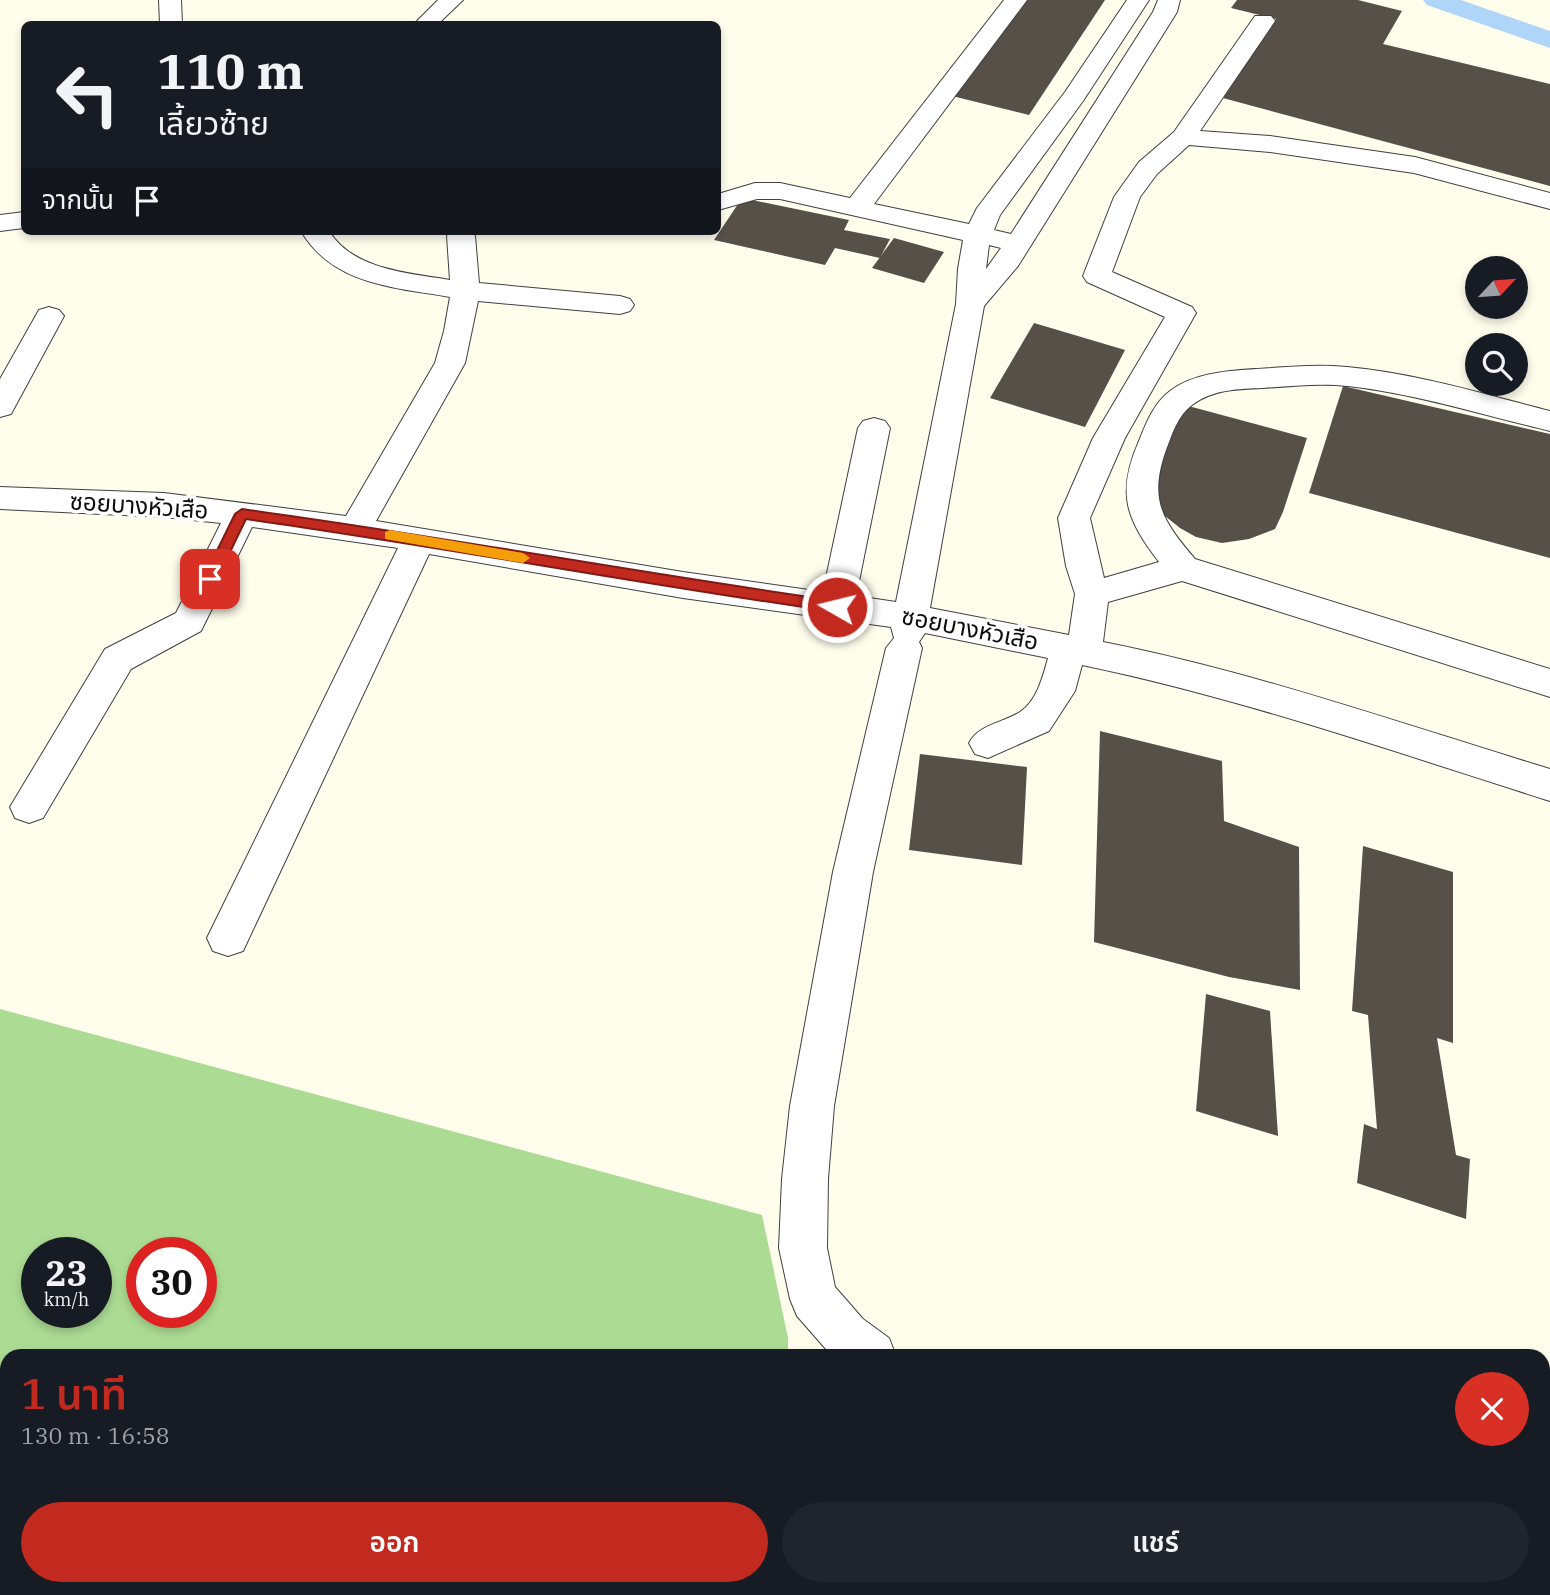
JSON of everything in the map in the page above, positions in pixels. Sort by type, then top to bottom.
[{"type":"street","points":[[170,0],[171,21]]},
{"type":"street","points":[[428,21],[452,0]]},
{"type":"street","points":[[856,209],[1016,0]]},
{"type":"street","points":[[862,1349],[846,1336],[814,1298],[803,1248],[805,1179],[812,1107],[853,872],[907,632],[970,304],[972,251],[987,214],[1074,96],[1138,0]]},
{"type":"street","points":[[970,304],[1004,266],[1165,12],[1169,0]]},
{"type":"street","points":[[988,743],[1036,720],[1057,691],[1077,651],[1092,594],[1083,566],[1074,518],[1109,438],[1182,313],[1097,276],[1127,197],[1148,168],[1184,137],[1263,20]]},
{"type":"street","points":[[1074,96],[1107,104]]},
{"type":"street","points":[[1184,137],[1270,144],[1415,165],[1550,201]]},
{"type":"street","points":[[721,201],[755,191],[780,191],[1018,244]]},
{"type":"street","points":[[0,223],[21,220]]},
{"type":"street","points":[[317,235],[324,246],[341,260],[380,276],[465,290],[620,305]]},
{"type":"street","points":[[355,529],[450,363],[459,331],[465,290],[461,236]]},
{"type":"street","points":[[0,407],[48,316]]},
{"type":"street","points":[[1550,421],[1411,387],[1357,377],[1310,375],[1233,380],[1200,387],[1180,398],[1167,412],[1147,457],[1139,487],[1148,525],[1183,568],[1550,683]]},
{"type":"street","points":[[837,607],[874,428]]},
{"type":"street","name":"ซอยบางหัวเสือ","points":[[0,498],[164,505],[355,529],[683,585],[837,607],[907,632],[1077,651],[1159,667],[1271,698],[1550,785]]},
{"type":"street","points":[[29,807],[118,659],[189,622],[242,514]]},
{"type":"street","points":[[228,938],[419,540]]},
{"type":"street","points":[[1092,594],[1183,568]]},
{"type":"green space","points":[[0,1009],[762,1215],[788,1349],[0,1349]]},
{"type":"building","points":[[1023,0],[1105,0],[1029,115],[952,96]]},
{"type":"building","points":[[1237,0],[1358,0],[1402,11],[1383,44],[1550,84],[1550,186],[1223,98],[1276,19],[1231,8]]},
{"type":"building","points":[[742,198],[849,220],[844,230],[890,239],[880,258],[835,248],[825,265],[714,240],[717,235],[721,235],[721,230]]},
{"type":"building","points":[[894,238],[944,252],[924,283],[872,268]]},
{"type":"building","points":[[1034,323],[1125,350],[1085,427],[990,398]]},
{"type":"building","points":[[1343,386],[1550,434],[1550,558],[1309,493]]},
{"type":"building","points":[[1181,404],[1307,438],[1275,529],[1249,539],[1222,543],[1196,537],[1160,512],[1149,484]]},
{"type":"building","points":[[1100,731],[1222,761],[1224,821],[1299,847],[1300,990],[1229,977],[1094,942]]},
{"type":"building","points":[[920,754],[1027,767],[1022,865],[909,850]]},
{"type":"building","points":[[1363,846],[1453,872],[1453,1043],[1437,1038],[1456,1155],[1470,1159],[1466,1219],[1357,1183],[1364,1124],[1377,1129],[1368,1015],[1352,1011]]},
{"type":"building","points":[[1206,994],[1270,1011],[1278,1136],[1196,1111]]},
{"type":"waterway","points":[[1436,0],[1550,40]]},
{"type":"slow traffic","points":[[390,535],[523,558]]},
{"type":"route","points":[[210,579],[242,514],[355,529],[683,585],[837,607]]}]
